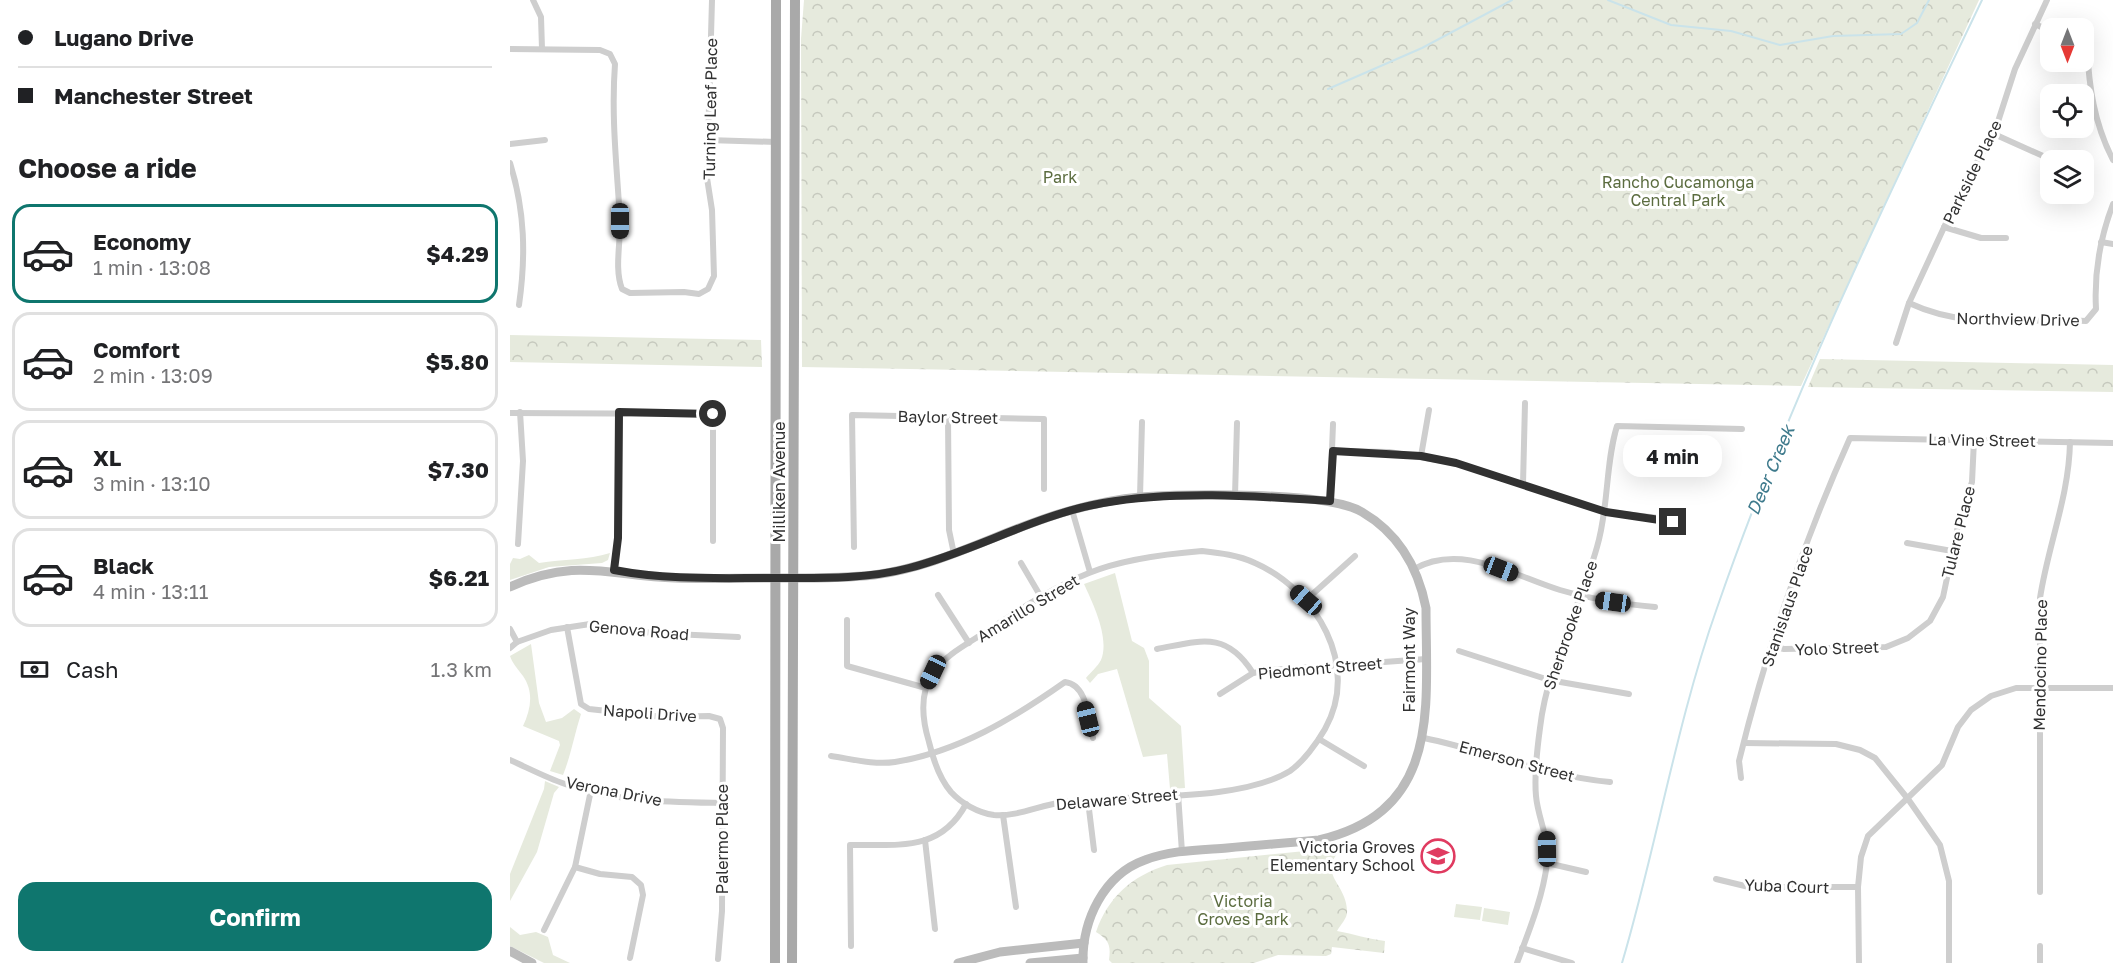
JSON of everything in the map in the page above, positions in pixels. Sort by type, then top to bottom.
[{"type":"main road","name":"Milliken Avenue","points":[[775,963],[776,0]]},
{"type":"main road","name":"Milliken Avenue","points":[[792,963],[795,0]]},
{"type":"street","points":[[510,50],[542,49],[541,17],[533,0]]},
{"type":"street","name":"Turning Leaf Place","points":[[542,49],[600,50],[610,54],[615,64],[614,167],[620,221],[618,279],[622,288],[630,293],[699,294],[708,289],[714,276],[707,140],[712,0]]},
{"type":"street","name":"Parkside Place","points":[[1896,343],[1909,303],[1965,182],[1994,134],[2015,69],[2047,0]]},
{"type":"street","points":[[2035,24],[2040,26]]},
{"type":"street","points":[[2089,72],[2090,96],[2102,138],[2113,159]]},
{"type":"street","points":[[1994,134],[2040,155]]},
{"type":"street","points":[[510,144],[545,140]]},
{"type":"street","points":[[707,140],[777,142]]},
{"type":"street","points":[[510,163],[517,185],[523,224],[524,250],[519,305]]},
{"type":"street","points":[[2113,204],[2101,242],[2113,244]]},
{"type":"street","points":[[1944,228],[1982,238],[2006,238]]},
{"type":"street","name":"Northview Drive","points":[[1909,303],[1946,318],[1980,321],[2086,321],[2093,316],[2096,309],[2096,282],[2101,242]]},
{"type":"street","points":[[1523,484],[1525,403]]},
{"type":"street","points":[[1421,456],[1429,410]]},
{"type":"street","points":[[518,544],[522,461],[520,412]]},
{"type":"street","points":[[614,570],[618,538],[619,412]]},
{"type":"street","points":[[510,413],[713,414],[713,541]]},
{"type":"street","name":"Baylor Street","points":[[854,547],[852,416],[1044,419],[1044,489]]},
{"type":"street","points":[[948,417],[950,530],[954,554]]},
{"type":"street","points":[[1140,497],[1142,422]]},
{"type":"street","points":[[1235,497],[1237,423]]},
{"type":"street","points":[[1330,501],[1333,424]]},
{"type":"street","name":"Sherbrooke Place","points":[[1517,963],[1547,863],[1546,835],[1536,798],[1540,728],[1549,680],[1582,596],[1606,512],[1612,441],[1617,426],[1742,429]]},
{"type":"street","name":"La Vine Street","points":[[1850,438],[2113,443]]},
{"type":"street","name":"Stanislaus Place","points":[[1741,778],[1739,761],[1772,646],[1809,539],[1850,438]]},
{"type":"street","name":"Tulare Place","points":[[1930,621],[1942,597],[1952,551],[1972,482],[1974,440]]},
{"type":"street","name":"Mendocino Place","points":[[2040,892],[2040,598],[2044,567],[2066,492],[2070,442]]},
{"type":"street","points":[[1333,451],[1421,456],[1456,463],[1606,512],[1659,518],[1686,525]]},
{"type":"street","name":"Fairmont Way","points":[[510,588],[552,573],[581,569],[614,570],[675,578],[793,578],[874,574],[906,569],[954,554],[1072,510],[1140,497],[1235,497],[1330,501],[1360,511],[1382,526],[1401,546],[1414,569],[1426,608],[1424,738],[1413,768],[1395,798],[1380,813],[1353,830],[1319,840],[1182,852],[1145,860],[1116,879],[1093,910],[1083,943],[1083,961]]},
{"type":"street","points":[[1072,510],[1090,572]]},
{"type":"street","points":[[1907,543],[1952,551]]},
{"type":"street","name":"Amarillo Street","points":[[931,752],[922,708],[926,688],[940,665],[969,643],[1041,597],[1090,572],[1150,557],[1202,551],[1222,553],[1258,564],[1283,580],[1306,600],[1327,631],[1337,665]]},
{"type":"street","points":[[1306,600],[1355,556]]},
{"type":"street","points":[[1414,569],[1433,560],[1461,559],[1582,596],[1655,607]]},
{"type":"street","points":[[1022,563],[1041,597]]},
{"type":"street","points":[[939,595],[969,643]]},
{"type":"street","points":[[847,620],[847,666],[926,688]]},
{"type":"street","name":"Yolo Street","points":[[1772,646],[1785,649],[1886,647],[1908,638],[1930,621]]},
{"type":"street","name":"Genova Road","points":[[510,648],[517,642],[567,627],[590,624],[652,633],[738,637]]},
{"type":"street","name":"Napoli Drive","points":[[567,627],[580,704],[588,708],[663,717],[709,716],[720,719]]},
{"type":"street","points":[[510,629],[517,642]]},
{"type":"street","points":[[1157,649],[1197,641],[1221,643],[1234,650],[1253,673]]},
{"type":"street","points":[[1459,651],[1549,680],[1629,694]]},
{"type":"street","name":"Piedmont Street","points":[[1220,694],[1253,673],[1426,659]]},
{"type":"street","name":"Delaware Street","points":[[931,752],[942,780],[966,804],[992,815],[1003,815],[1045,805],[1256,786],[1292,770],[1319,739],[1335,706],[1337,665]]},
{"type":"street","points":[[831,756],[872,762],[895,762],[931,752],[987,733],[1065,682],[1074,683],[1081,690],[1093,738]]},
{"type":"street","points":[[1859,963],[1858,887],[1861,857],[1868,836],[1942,765],[1958,727],[1971,710],[1990,696],[2016,688],[2113,688]]},
{"type":"street","name":"Palermo Place","points":[[718,959],[722,911],[723,728],[720,719]]},
{"type":"street","name":"Emerson Street","points":[[1424,738],[1461,746],[1537,770],[1610,782]]},
{"type":"street","points":[[1319,739],[1364,766]]},
{"type":"street","points":[[1744,743],[1836,744],[1860,750],[1875,758],[1934,833],[1947,870],[1949,963]]},
{"type":"street","name":"Verona Drive","points":[[511,763],[566,785],[591,790],[657,801],[722,802]]},
{"type":"street","points":[[544,930],[575,867],[591,790]]},
{"type":"street","points":[[1178,794],[1182,852]]},
{"type":"street","points":[[1088,801],[1094,850]]},
{"type":"street","points":[[851,946],[850,845],[901,845],[925,840],[943,831],[959,817],[966,804]]},
{"type":"street","points":[[1003,815],[1016,907]]},
{"type":"street","points":[[925,840],[935,929]]},
{"type":"street","points":[[1547,863],[1587,872]]},
{"type":"street","points":[[575,867],[615,877],[632,877],[641,885],[643,895],[630,958]]},
{"type":"street","name":"Yuba Court","points":[[1716,879],[1749,887],[1858,887]]},
{"type":"street","points":[[958,963],[1000,952],[1083,943]]},
{"type":"street","points":[[2040,945],[2040,963]]},
{"type":"street","points":[[1522,948],[1572,963]]},
{"type":"street","points":[[510,951],[532,963]]},
{"type":"street","points":[[1030,963],[1083,961]]},
{"type":"green space","name":"Rancho Cucamonga Central Park","points":[[804,0],[1979,0],[1801,386],[802,367],[801,39]]},
{"type":"green space","points":[[510,335],[761,340],[762,367],[510,362]]},
{"type":"green space","points":[[1820,359],[2113,365],[2113,392],[1808,387]]},
{"type":"green space","points":[[610,553],[608,560],[602,563],[549,567],[510,580],[510,564],[513,558],[520,559],[529,555],[539,563]]},
{"type":"green space","points":[[1115,573],[1132,641],[1144,648],[1149,661],[1149,698],[1181,726],[1185,788],[1170,789],[1167,754],[1143,757],[1117,669],[1098,674],[1090,683],[1086,678],[1101,660],[1103,642],[1099,621],[1084,584]]},
{"type":"green space","points":[[531,644],[539,703],[546,722],[562,718],[574,709],[581,714],[563,775],[550,771],[560,745],[559,741],[523,726],[529,707],[529,688],[510,656]]},
{"type":"green space","points":[[545,781],[559,787],[554,793],[537,852],[510,901],[510,874],[544,789]]},
{"type":"green space","name":"Victoria Groves Park","points":[[1349,843],[1338,853],[1331,869],[1342,891],[1347,910],[1337,931],[1385,941],[1384,953],[1332,947],[1331,954],[1326,956],[1278,955],[1254,963],[1112,963],[1109,960],[1108,943],[1096,932],[1107,908],[1123,890],[1143,875],[1167,865],[1325,849]]},
{"type":"green space","points":[[1456,904],[1482,907],[1480,920],[1454,917]]},
{"type":"green space","points":[[1484,908],[1510,912],[1508,925],[1482,921]]},
{"type":"green space","points":[[510,927],[520,935],[536,932],[548,937],[553,955],[570,963],[544,963],[510,946]]},
{"type":"waterway","points":[[1328,89],[1422,48],[1512,0]]},
{"type":"waterway","points":[[1608,0],[1671,25],[1731,31],[1780,45],[1833,36],[1901,34],[1917,23],[1929,0]]},
{"type":"waterway","name":"Deer Creek","points":[[1622,963],[1690,696],[1717,608],[1745,530],[1807,376],[1982,0]]},
{"type":"place","name":"Victoria Groves Elementary School","points":[[1438,856]]},
{"type":"route","points":[[713,414],[619,412],[618,538],[614,570],[644,576],[675,578],[829,578],[874,574],[906,569],[940,559],[1050,516],[1101,503],[1140,497],[1291,498],[1330,501],[1333,451],[1389,452],[1456,463],[1606,512],[1659,518],[1673,522]]},
{"type":"park label","name":"Park","points":[[1060,177]]}]
